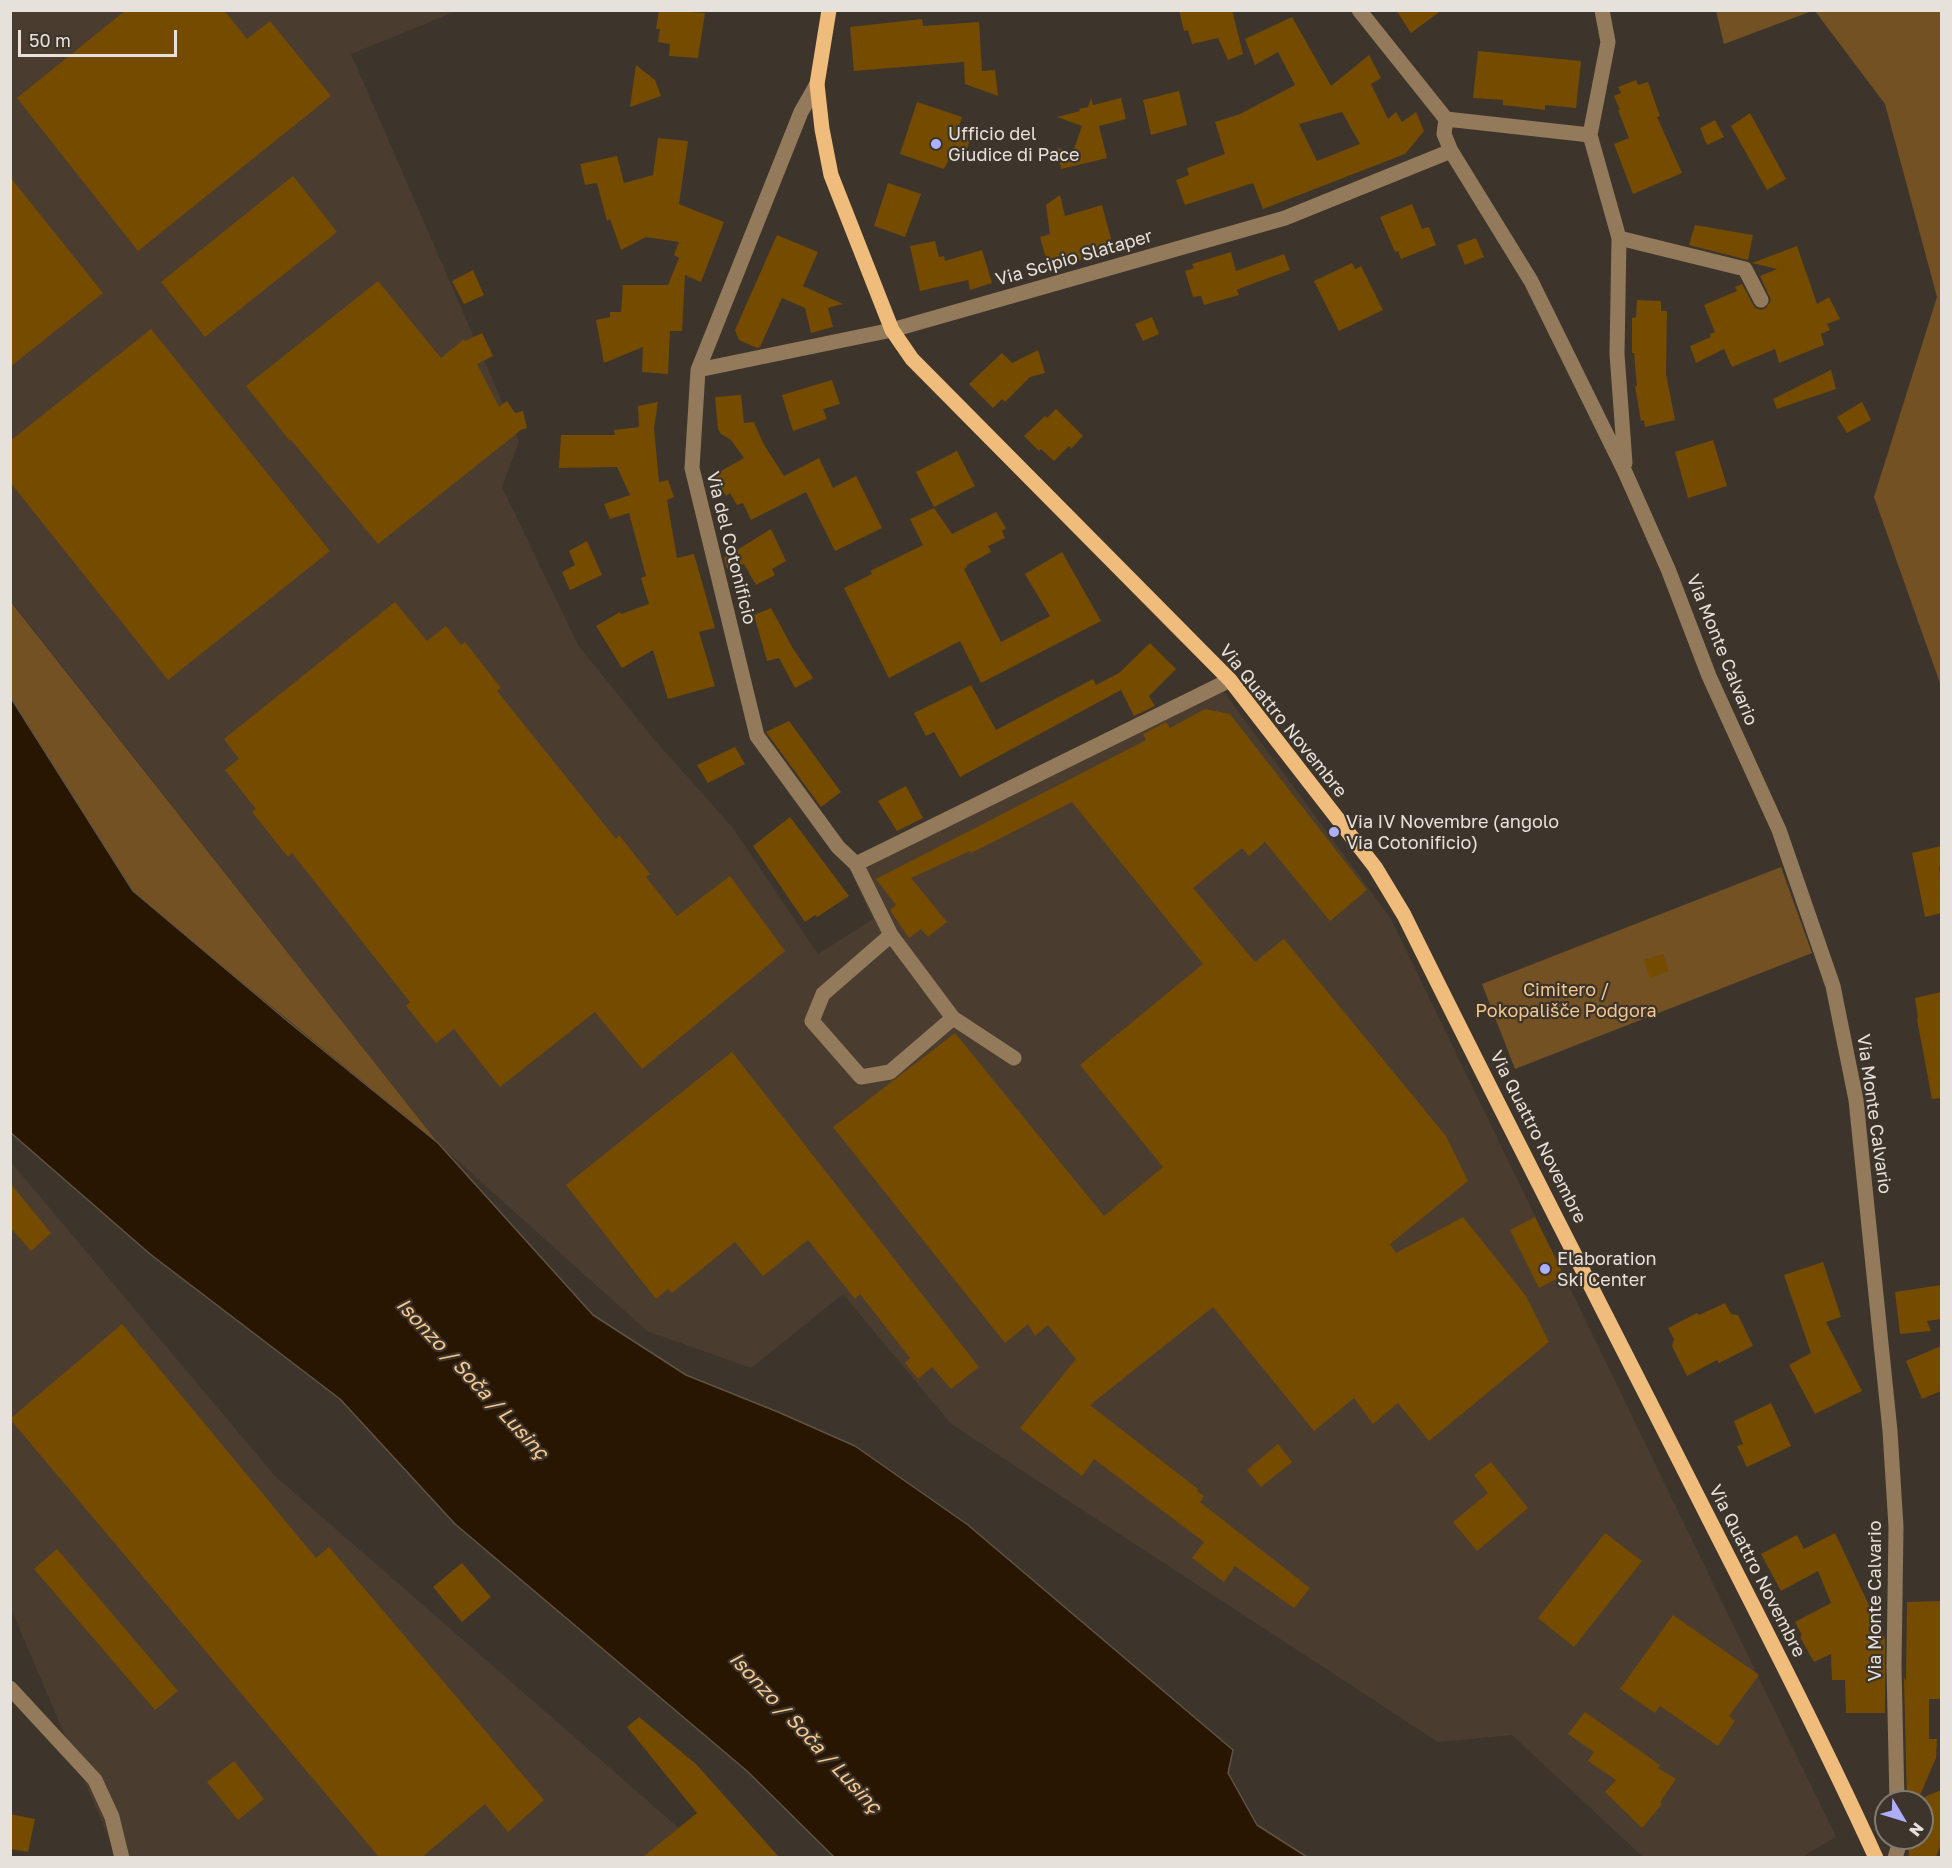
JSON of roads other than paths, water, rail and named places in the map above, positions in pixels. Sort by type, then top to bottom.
[{"type":"main road","name":"Via Quattro Novembre","points":[[829,10],[817,84],[822,129],[831,176],[892,330],[912,359],[1230,680],[1375,867],[1404,915],[1786,1670],[1876,1857]]},
{"type":"street","points":[[1359,10],[1446,119],[1590,135]]},
{"type":"street","name":"Via Monte Calvario","points":[[1602,10],[1608,42],[1590,135],[1619,238],[1617,354],[1625,472]]},
{"type":"street","name":"Via del Cotonificio","points":[[817,84],[801,112],[698,370],[692,468],[757,736],[838,847],[856,864],[891,935],[953,1018],[1014,1058]]},
{"type":"street","points":[[1446,119],[1444,134],[1451,151]]},
{"type":"street","name":"Via Monte Calvario","points":[[1451,151],[1530,281],[1625,472],[1668,569],[1709,676],[1779,830],[1833,986],[1856,1100],[1890,1441],[1896,1527],[1894,1667],[1897,1790]]},
{"type":"street","name":"Via Scipio Slataper","points":[[698,370],[892,330],[1285,218],[1451,151]]},
{"type":"street","points":[[1619,238],[1746,269],[1761,300]]},
{"type":"street","points":[[856,864],[1230,680]]},
{"type":"street","points":[[891,935],[823,994],[812,1021],[861,1077],[890,1072],[953,1018]]},
{"type":"street","points":[[10,1688],[95,1780],[112,1817],[122,1857]]},
{"type":"water","name":"Isonzo / Soča / Lusinç","points":[[11,698],[133,891],[291,1024],[438,1143],[593,1315],[686,1375],[855,1446],[968,1525],[1233,1750],[1228,1773],[1257,1825],[1307,1857],[834,1857],[747,1771],[455,1524],[340,1399],[150,1254],[11,1133]]},
{"type":"place","name":"Ufficio del Giudice di Pace","points":[[936,144]]},
{"type":"place","name":"Via IV Novembre (angolo Via Cotonificio)","points":[[1334,832]]},
{"type":"place","name":"Elaboration Ski Center","points":[[1545,1269]]},
{"type":"park label","name":"Cimitero / Pokopališče Podgora","points":[[1566,1000]]}]
